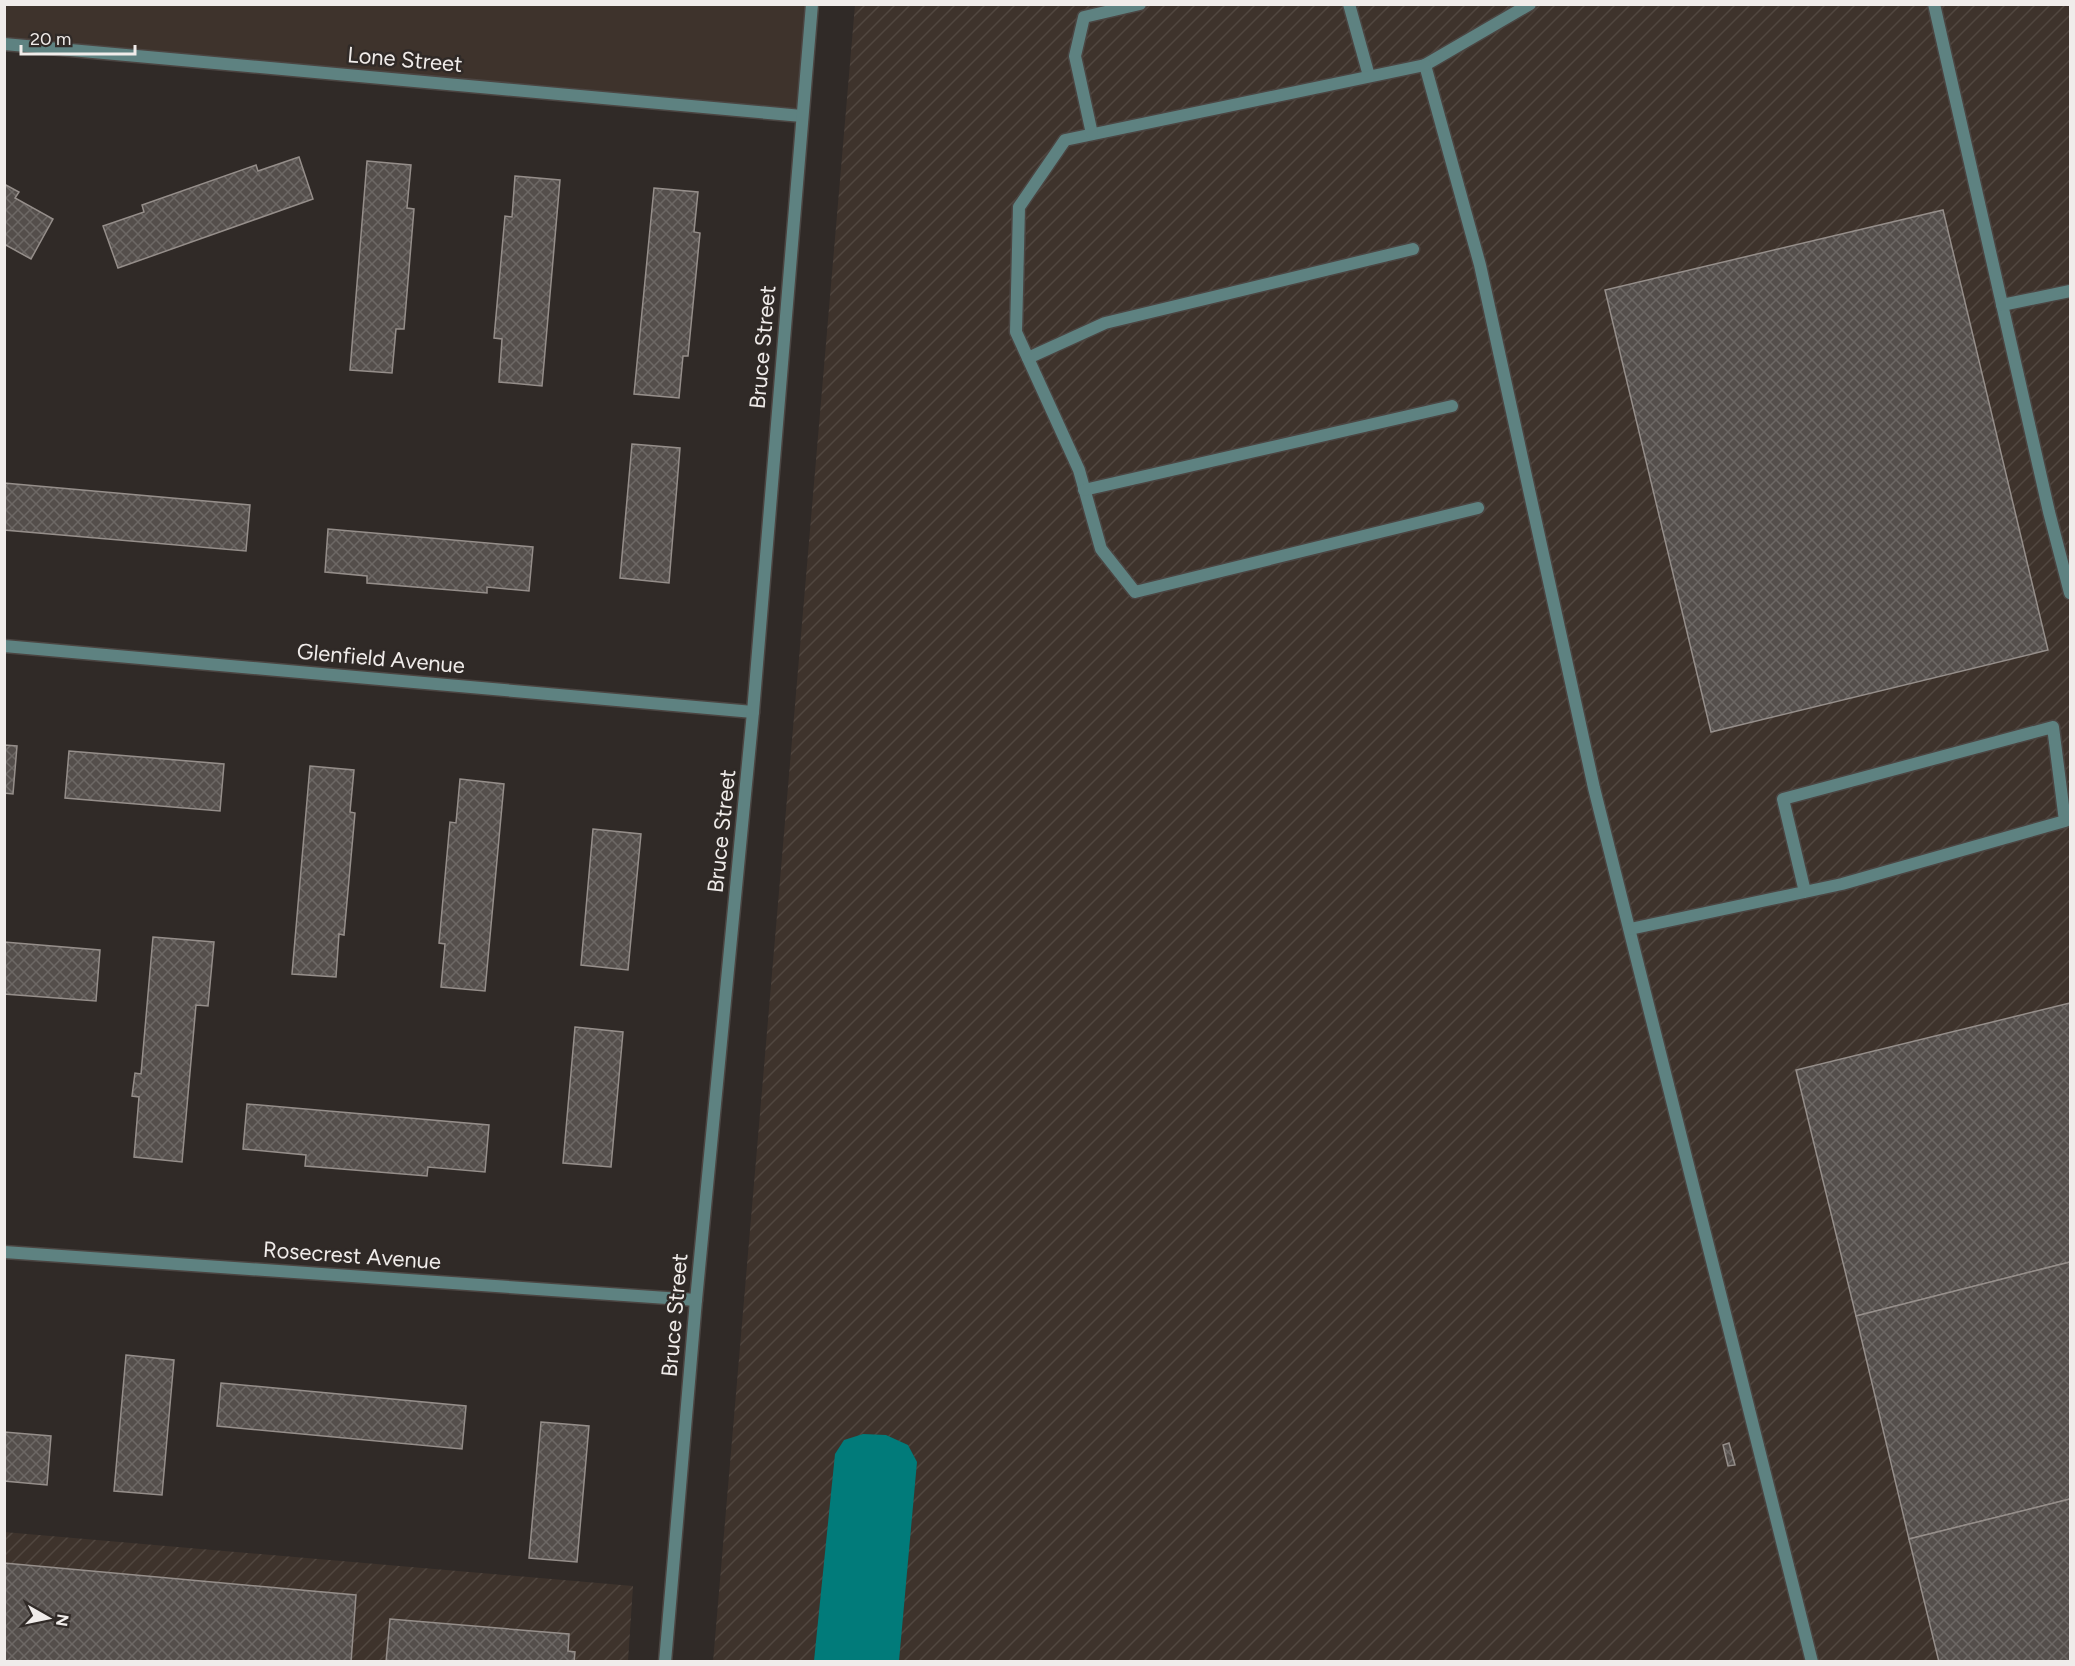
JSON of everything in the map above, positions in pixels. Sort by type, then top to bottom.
[{"type":"street","name":"Bruce Street","points":[[665,1662],[696,1300],[753,712],[812,4]]},
{"type":"street","points":[[1092,134],[1075,56],[1084,17],[1140,4]]},
{"type":"street","points":[[1349,4],[1369,76]]},
{"type":"street","points":[[1478,508],[1135,592],[1101,549],[1079,470],[1016,332],[1020,207],[1065,140],[1425,65],[1530,4]]},
{"type":"street","points":[[1934,4],[2049,512],[2070,593]]},
{"type":"street","name":"Lone Street","points":[[4,44],[802,116]]},
{"type":"street","points":[[1425,65],[1480,265],[1594,788],[1812,1662]]},
{"type":"street","points":[[1028,358],[1105,323],[1413,249]]},
{"type":"street","points":[[2002,305],[2070,291]]},
{"type":"street","points":[[1084,490],[1452,406]]},
{"type":"street","name":"Glenfield Avenue","points":[[4,646],[753,712]]},
{"type":"street","points":[[1630,929],[1805,892],[1842,884],[2065,821],[2053,727],[1783,799],[1805,892]]},
{"type":"street","name":"Rosecrest Avenue","points":[[4,1252],[696,1300]]},
{"type":"shaded area","points":[[4,5],[812,5],[802,116],[5,44]]},
{"type":"shaded area","points":[[855,5],[2070,5],[2070,1661],[713,1662]]},
{"type":"shaded area","points":[[4,1532],[633,1586],[628,1661],[5,1661]]},
{"type":"water","points":[[863,1434],[886,1435],[908,1445],[917,1462],[899,1661],[814,1661],[835,1454],[844,1440]]},
{"type":"building","points":[[299,157],[313,199],[118,268],[103,226],[144,212],[142,205],[256,165],[258,171]]},
{"type":"building","points":[[367,161],[411,165],[407,208],[414,209],[404,329],[396,329],[392,373],[350,370]]},
{"type":"building","points":[[515,176],[560,180],[542,386],[499,382],[502,339],[494,338],[505,216],[512,217]]},
{"type":"building","points":[[4,184],[19,192],[15,198],[53,219],[31,259],[4,244]]},
{"type":"building","points":[[654,188],[698,192],[694,232],[700,233],[688,356],[683,356],[679,398],[634,394]]},
{"type":"building","points":[[1943,210],[2048,650],[1711,732],[1605,290]]},
{"type":"building","points":[[632,444],[680,448],[669,583],[620,578]]},
{"type":"building","points":[[4,483],[250,505],[246,551],[4,530]]},
{"type":"building","points":[[328,529],[533,547],[529,591],[487,587],[487,593],[367,583],[367,576],[325,572]]},
{"type":"building","points":[[4,745],[17,746],[13,794],[4,793]]},
{"type":"building","points":[[69,751],[224,764],[220,811],[65,798]]},
{"type":"building","points":[[310,766],[354,770],[350,812],[355,813],[344,935],[339,934],[336,977],[292,974]]},
{"type":"building","points":[[460,779],[504,784],[485,991],[441,987],[445,944],[439,943],[450,822],[456,823]]},
{"type":"building","points":[[593,829],[641,834],[628,970],[581,965]]},
{"type":"building","points":[[153,937],[214,942],[208,1006],[196,1005],[182,1162],[134,1157],[139,1097],[132,1096],[135,1073],[141,1074]]},
{"type":"building","points":[[4,942],[100,950],[96,1001],[4,994]]},
{"type":"building","points":[[2070,1003],[2070,1262],[1856,1316],[1796,1070]]},
{"type":"building","points":[[575,1027],[623,1032],[611,1167],[563,1163]]},
{"type":"building","points":[[247,1104],[489,1125],[485,1172],[428,1167],[427,1176],[305,1166],[306,1155],[243,1149]]},
{"type":"building","points":[[2070,1262],[2070,1499],[1909,1539],[1856,1316]]},
{"type":"building","points":[[126,1355],[174,1360],[162,1495],[114,1491]]},
{"type":"building","points":[[221,1383],[466,1406],[462,1449],[217,1426]]},
{"type":"building","points":[[541,1422],[589,1426],[577,1562],[529,1558]]},
{"type":"building","points":[[4,1432],[51,1436],[47,1485],[4,1481]]},
{"type":"building","points":[[1729,1443],[1735,1465],[1728,1466],[1723,1445]]},
{"type":"building","points":[[2070,1499],[2070,1662],[1939,1662],[1909,1539]]},
{"type":"building","points":[[4,1563],[356,1595],[351,1662],[4,1662]]},
{"type":"building","points":[[390,1619],[569,1634],[568,1651],[575,1652],[574,1662],[386,1662]]}]
